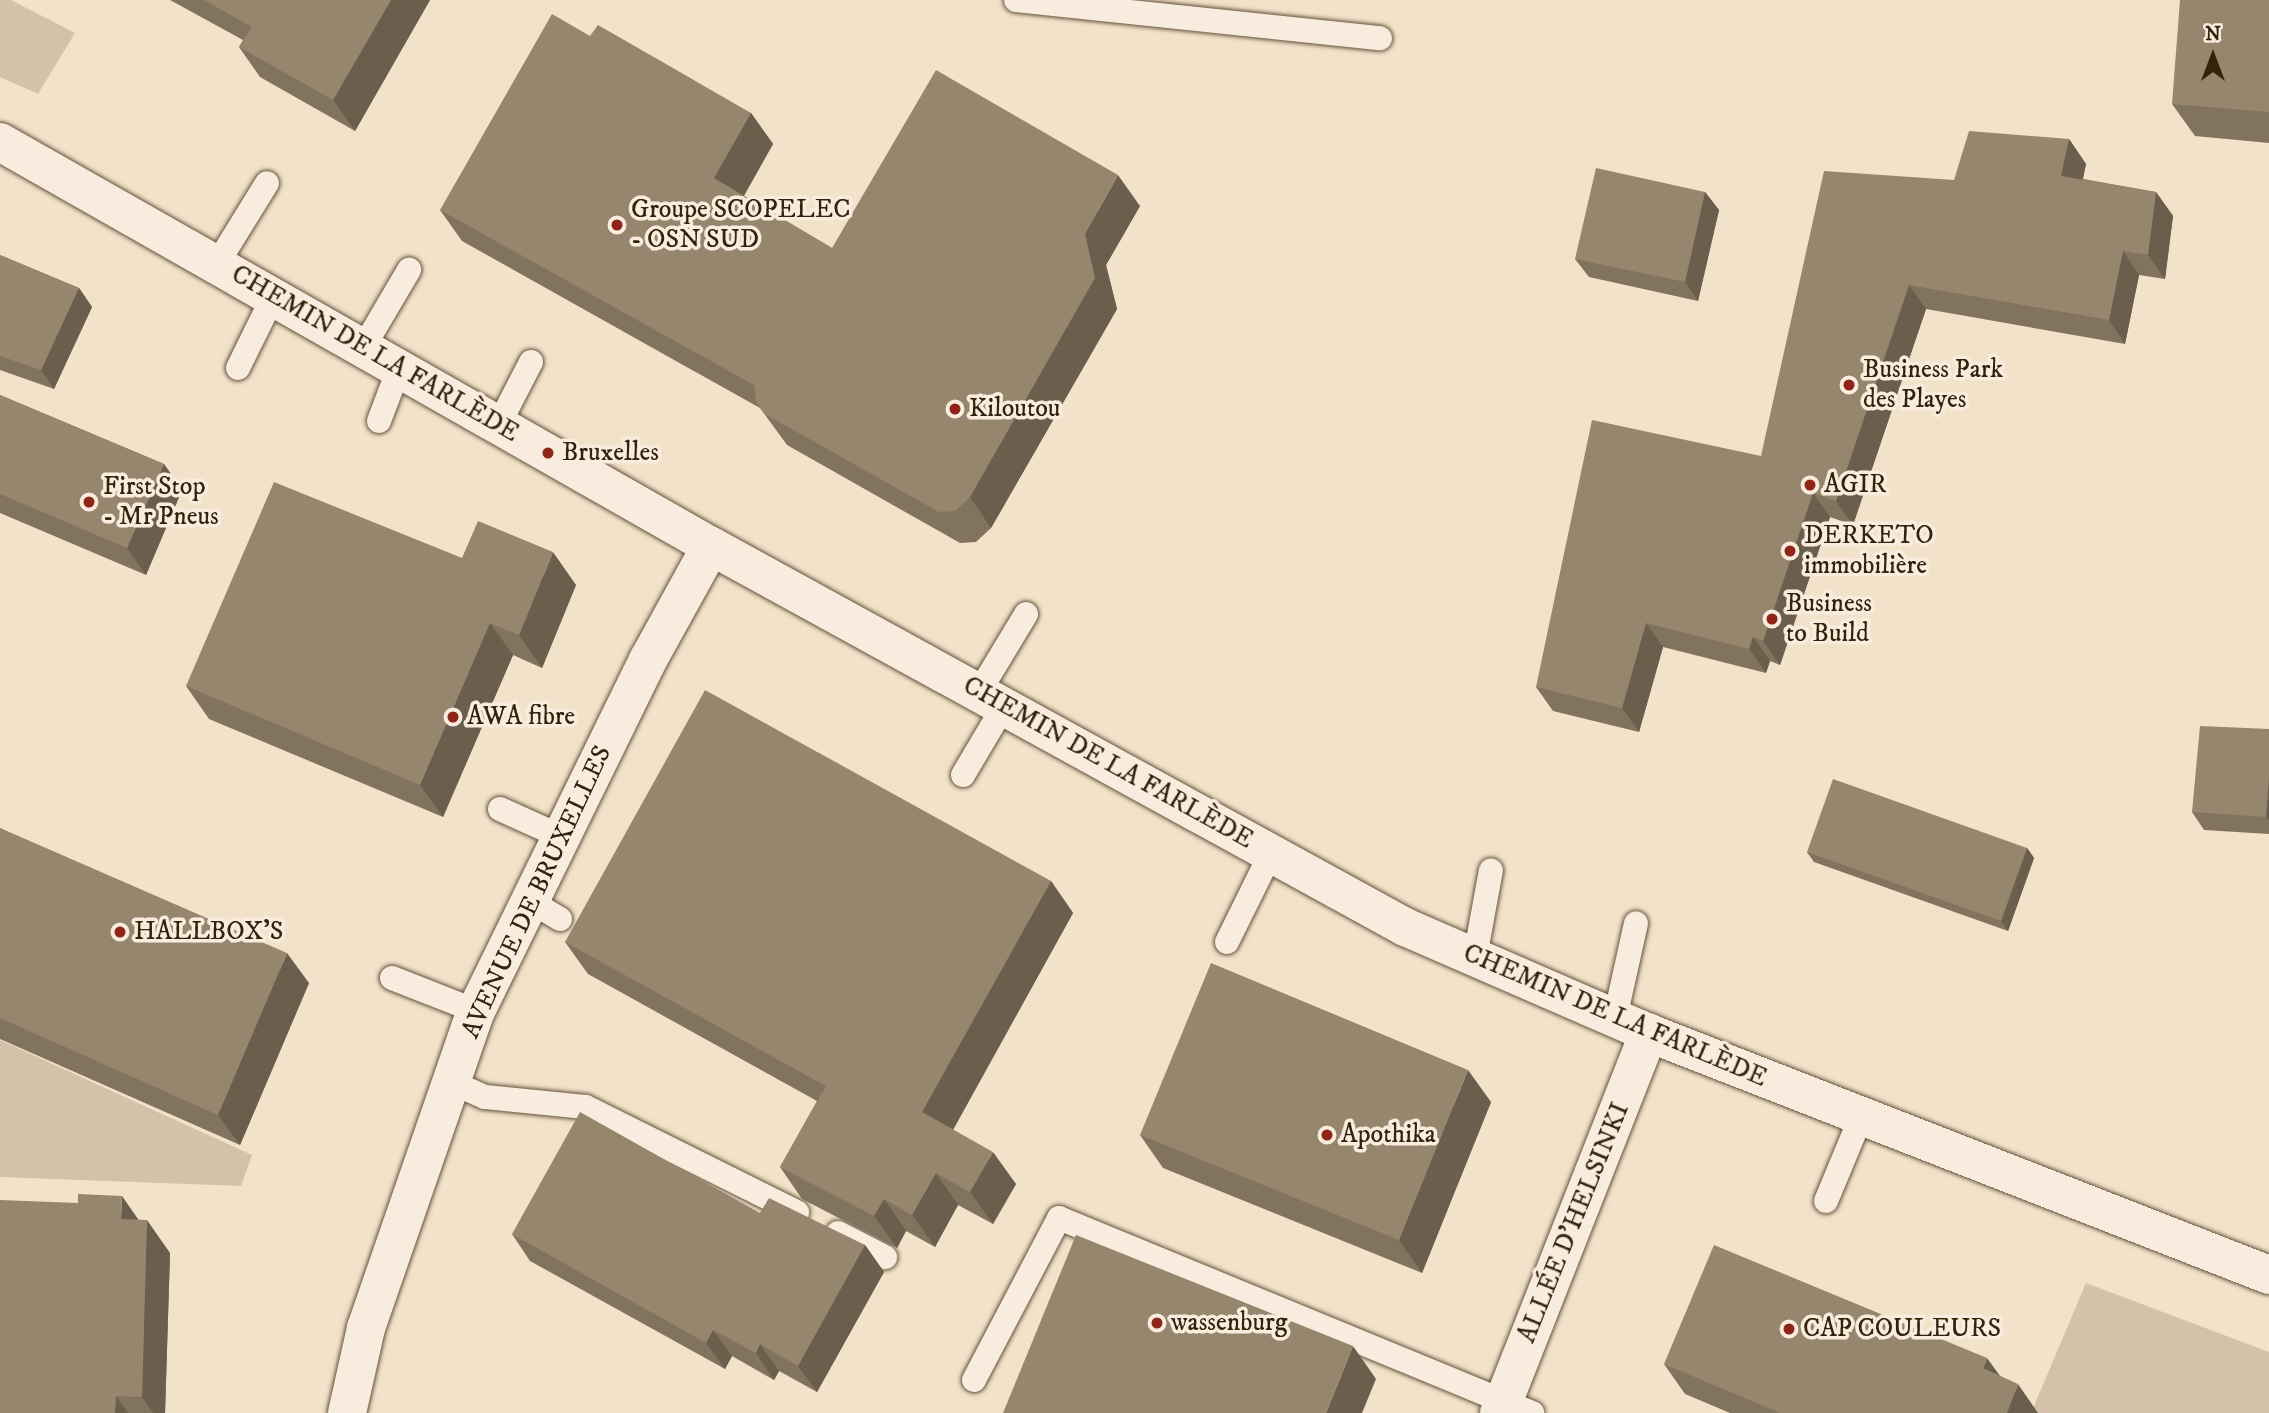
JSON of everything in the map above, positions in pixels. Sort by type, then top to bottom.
[{"type":"street","name":"CHEMIN DE LA FARLÈDE","points":[[0,142],[711,546],[1405,927],[1649,1033],[2269,1275]]},
{"type":"street","name":"AVENUE DE BRUXELLES","points":[[347,1413],[366,1328],[476,1011],[545,910],[562,836],[711,546]]},
{"type":"street","name":"ALLÉE D'HELSINKI","points":[[1511,1409],[1649,1033]]},
{"type":"lane","points":[[1016,0],[1380,38]]},
{"type":"lane","points":[[217,264],[267,183]]},
{"type":"lane","points":[[363,348],[409,270]]},
{"type":"lane","points":[[239,368],[273,298]]},
{"type":"lane","points":[[498,426],[531,362]]},
{"type":"lane","points":[[379,421],[399,368]]},
{"type":"lane","points":[[963,775],[1026,614]]},
{"type":"lane","points":[[500,809],[562,836]]},
{"type":"lane","points":[[1227,942],[1271,853]]},
{"type":"lane","points":[[1475,957],[1491,870]]},
{"type":"lane","points":[[1615,1018],[1636,923]]},
{"type":"lane","points":[[392,978],[476,1011]]},
{"type":"lane","points":[[452,1082],[485,1097],[586,1107],[885,1257]]},
{"type":"lane","points":[[1826,1201],[1861,1117]]},
{"type":"lane","points":[[974,1380],[1059,1218],[1511,1409]]},
{"type":"shaded area","points":[[0,0],[11,0],[75,33],[38,94],[0,77]]},
{"type":"shaded area","points":[[0,1040],[252,1155],[241,1186],[0,1177]]},
{"type":"shaded area","points":[[2086,1283],[2269,1352],[2269,1413],[2031,1413]]},
{"type":"building","points":[[204,0],[391,0],[333,100],[239,47],[252,27]]},
{"type":"building","points":[[2180,0],[2269,0],[2269,112],[2172,104]]},
{"type":"building","points":[[552,14],[590,36],[598,25],[751,113],[714,178],[832,248],[936,70],[1118,175],[1085,234],[1095,278],[970,497],[955,511],[939,512],[765,414],[756,402],[754,385],[440,210]]},
{"type":"building","points":[[1969,131],[2069,139],[2061,176],[2156,192],[2148,255],[2123,251],[2109,320],[1909,285],[1836,501],[1813,493],[1763,641],[1753,637],[1749,649],[1646,623],[1622,708],[1536,687],[1592,420],[1761,456],[1824,171],[1954,180]]},
{"type":"building","points":[[1596,168],[1705,192],[1685,282],[1575,259]]},
{"type":"building","points":[[0,255],[79,288],[41,370],[0,356]]},
{"type":"building","name":"First Stop - Mr Pneus","points":[[0,395],[164,464],[127,548],[0,494]]},
{"type":"building","points":[[274,482],[462,558],[478,521],[553,552],[519,635],[490,623],[420,785],[186,686]]},
{"type":"building","points":[[705,690],[1051,881],[922,1112],[993,1152],[970,1192],[936,1173],[912,1215],[884,1199],[874,1216],[780,1167],[826,1086],[565,942]]},
{"type":"building","points":[[2200,726],[2269,729],[2266,817],[2192,812]]},
{"type":"building","points":[[1833,779],[2027,848],[2001,921],[1807,852]]},
{"type":"building","points":[[0,828],[287,953],[218,1115],[0,1018]]},
{"type":"building","name":"Apothika","points":[[1211,963],[1468,1070],[1399,1240],[1140,1135]]},
{"type":"building","points":[[580,1112],[760,1213],[769,1198],[865,1245],[798,1366],[760,1344],[756,1353],[713,1330],[706,1343],[512,1234]]},
{"type":"building","points":[[78,1194],[122,1196],[121,1219],[147,1220],[142,1397],[116,1396],[115,1413],[0,1413],[0,1200],[78,1203]]},
{"type":"building","name":"wassenburg","points":[[1076,1235],[1353,1346],[1326,1413],[1003,1413]]},
{"type":"building","name":"CAP COULEURS","points":[[1714,1245],[1987,1358],[1983,1368],[2018,1384],[2007,1413],[1780,1413],[1664,1364]]},
{"type":"place","name":"Groupe SCOPELEC - OSN SUD","points":[[617,225]]},
{"type":"place","name":"Business Park des Playes","points":[[1849,385]]},
{"type":"place","name":"Kiloutou","points":[[955,409]]},
{"type":"place","name":"Bruxelles","points":[[548,453]]},
{"type":"place","name":"AGIR","points":[[1810,485]]},
{"type":"place","name":"First Stop - Mr Pneus","points":[[89,502]]},
{"type":"place","name":"DERKETO immobilière","points":[[1790,551]]},
{"type":"place","name":"Business to Build","points":[[1772,619]]},
{"type":"place","name":"AWA fibre","points":[[453,717]]},
{"type":"place","name":"HALLBOX'S","points":[[120,932]]},
{"type":"place","name":"Apothika","points":[[1327,1135]]},
{"type":"place","name":"wassenburg","points":[[1157,1323]]},
{"type":"place","name":"CAP COULEURS","points":[[1789,1329]]}]
